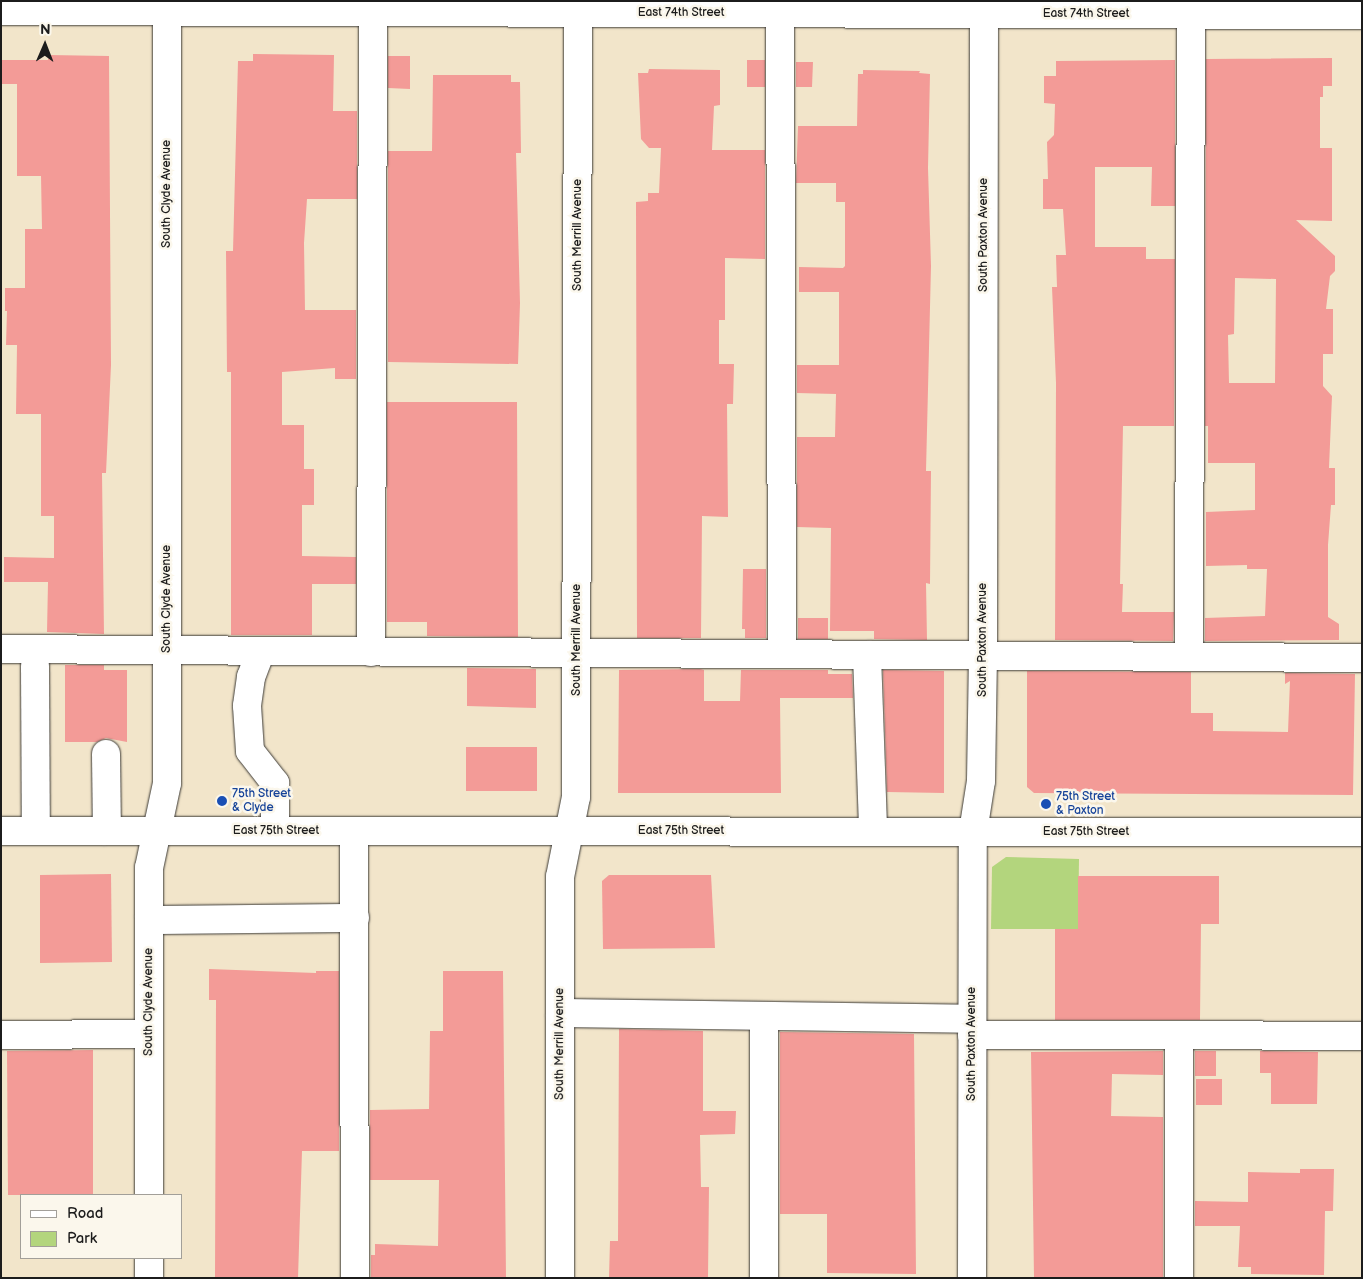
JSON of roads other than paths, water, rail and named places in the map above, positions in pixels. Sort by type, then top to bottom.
[{"type":"street","name":"East 74th Street","points":[[1,11],[167,6],[1191,8],[1362,15]]},
{"type":"street","name":"South Clyde Avenue","points":[[149,1194],[149,868],[167,783],[167,6]]},
{"type":"street","points":[[372,652],[373,7]]},
{"type":"street","name":"South Merrill Avenue","points":[[560,1278],[560,877],[576,796],[578,7]]},
{"type":"street","points":[[780,7],[782,654]]},
{"type":"street","name":"South Paxton Avenue","points":[[972,1278],[973,832],[981,781],[983,656],[984,8]]},
{"type":"street","points":[[1189,657],[1191,8]]},
{"type":"street","points":[[1,649],[1362,658]]},
{"type":"street","points":[[261,651],[251,677],[248,696],[250,751],[276,783],[275,831]]},
{"type":"street","points":[[867,655],[873,831]]},
{"type":"street","points":[[35,666],[36,831]]},
{"type":"street","points":[[106,754],[107,831]]},
{"type":"street","name":"East 75th Street","points":[[1,831],[1362,832]]},
{"type":"street","points":[[354,831],[355,1278]]},
{"type":"street","points":[[149,920],[355,918]]},
{"type":"street","points":[[560,1013],[764,1016],[1179,1036],[1362,1036]]},
{"type":"street","points":[[764,1016],[764,1278]]},
{"type":"street","points":[[1,1035],[149,1034]]},
{"type":"street","points":[[1179,1036],[1179,1278]]},
{"type":"street","points":[[149,1259],[149,1278]]},
{"type":"place","name":"75th Street & Clyde","points":[[222,801]]},
{"type":"place","name":"75th Street & Paxton","points":[[1046,804]]}]
